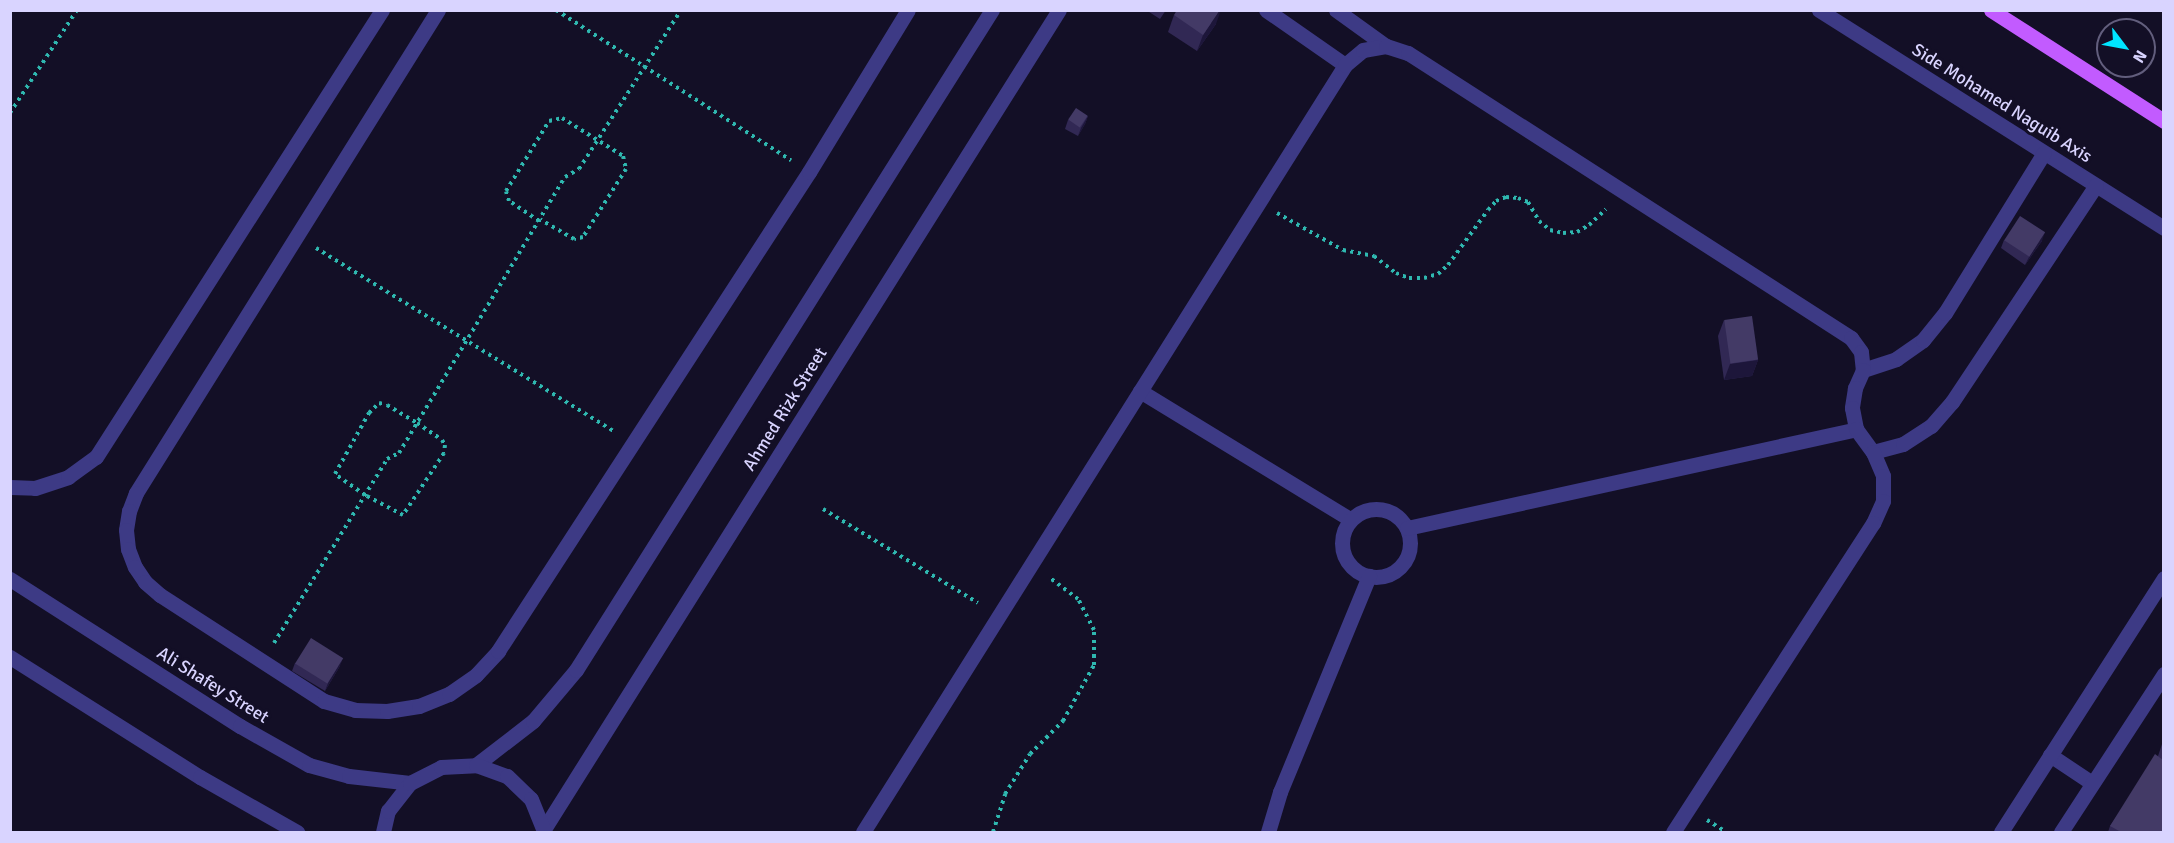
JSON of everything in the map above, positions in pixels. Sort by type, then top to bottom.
[{"type":"main road","points":[[1991,10],[2163,121]]},
{"type":"street","points":[[10,487],[35,488],[68,477],[96,457],[382,10]]},
{"type":"street","points":[[438,10],[136,493],[129,511],[126,530],[128,549],[135,567],[145,582],[160,595],[324,701],[355,710],[387,711],[419,706],[449,694],[476,675],[498,651],[809,172],[908,10]]},
{"type":"street","name":"Ahmed Rizk Street","points":[[476,765],[533,721],[576,670],[992,10]]},
{"type":"street","name":"Ahmed Rizk Street","points":[[544,831],[1059,10]]},
{"type":"street","points":[[1266,10],[1345,64]]},
{"type":"street","points":[[1336,10],[1386,46],[1408,53],[1851,338],[1861,352],[1863,370],[1855,388],[1852,408],[1856,429],[1863,441],[1874,452],[1883,476],[1883,501],[1873,523],[1673,832]]},
{"type":"street","name":"Side Mohamed Naguib Axis","points":[[1819,10],[2163,228]]},
{"type":"street","points":[[863,832],[1345,64],[1363,50],[1386,46]]},
{"type":"street","points":[[1863,370],[1896,359],[1923,340],[1945,314],[2044,153]]},
{"type":"street","points":[[1874,452],[1903,444],[1931,426],[1952,402],[2096,185]]},
{"type":"street","points":[[1140,391],[1351,520]]},
{"type":"street","points":[[1407,528],[1856,429]]},
{"type":"street","points":[[1375,509],[1388,511],[1399,518],[1407,528],[1410,540],[1403,564],[1382,576],[1369,576],[1358,572],[1349,564],[1342,542],[1344,530],[1351,520],[1362,512],[1375,509]]},
{"type":"street","points":[[1268,832],[1280,792],[1369,576]]},
{"type":"street","points":[[2001,832],[2163,578]]},
{"type":"street","name":"Ali Shafey Street","points":[[10,579],[290,756],[309,765],[349,776],[410,783]]},
{"type":"street","points":[[10,657],[200,777],[297,832]]},
{"type":"street","points":[[2061,832],[2163,674]]},
{"type":"street","points":[[2050,755],[2092,783]]},
{"type":"street","points":[[383,832],[388,811],[410,783],[441,767],[476,765],[507,776],[531,799],[544,831]]},
{"type":"path","points":[[10,113],[77,10]]},
{"type":"path","points":[[556,10],[809,172]]},
{"type":"path","points":[[262,662],[387,459],[399,453],[565,177],[579,169],[681,10]]},
{"type":"path","points":[[562,118],[623,156],[626,169],[583,237],[574,239],[539,220],[509,201],[506,191],[549,121],[562,118]]},
{"type":"path","points":[[1258,203],[1342,250],[1374,256],[1396,273],[1409,278],[1424,278],[1437,274],[1448,265],[1496,201],[1506,197],[1528,202],[1544,225],[1563,234],[1577,232],[1589,225],[1624,193]]},
{"type":"path","points":[[297,236],[633,444]]},
{"type":"path","points":[[379,403],[387,405],[442,440],[445,445],[444,453],[406,513],[399,515],[365,495],[335,474],[369,413],[379,403]]},
{"type":"path","points":[[823,509],[999,616]]},
{"type":"path","points":[[993,832],[1005,794],[1030,754],[1063,721],[1094,665],[1094,630],[1078,599],[1032,564]]},
{"type":"building","points":[[1177,10],[1220,10],[1203,35],[1174,15]]},
{"type":"building","points":[[1076,108],[1088,116],[1080,127],[1068,120]]},
{"type":"building","points":[[2020,216],[2045,232],[2029,257],[2004,240]]},
{"type":"building","points":[[1752,316],[1758,360],[1730,363],[1724,320]]},
{"type":"building","points":[[311,638],[343,658],[327,684],[295,663]]},
{"type":"building","points":[[2155,754],[2163,760],[2163,832],[2121,832],[2110,826]]}]
